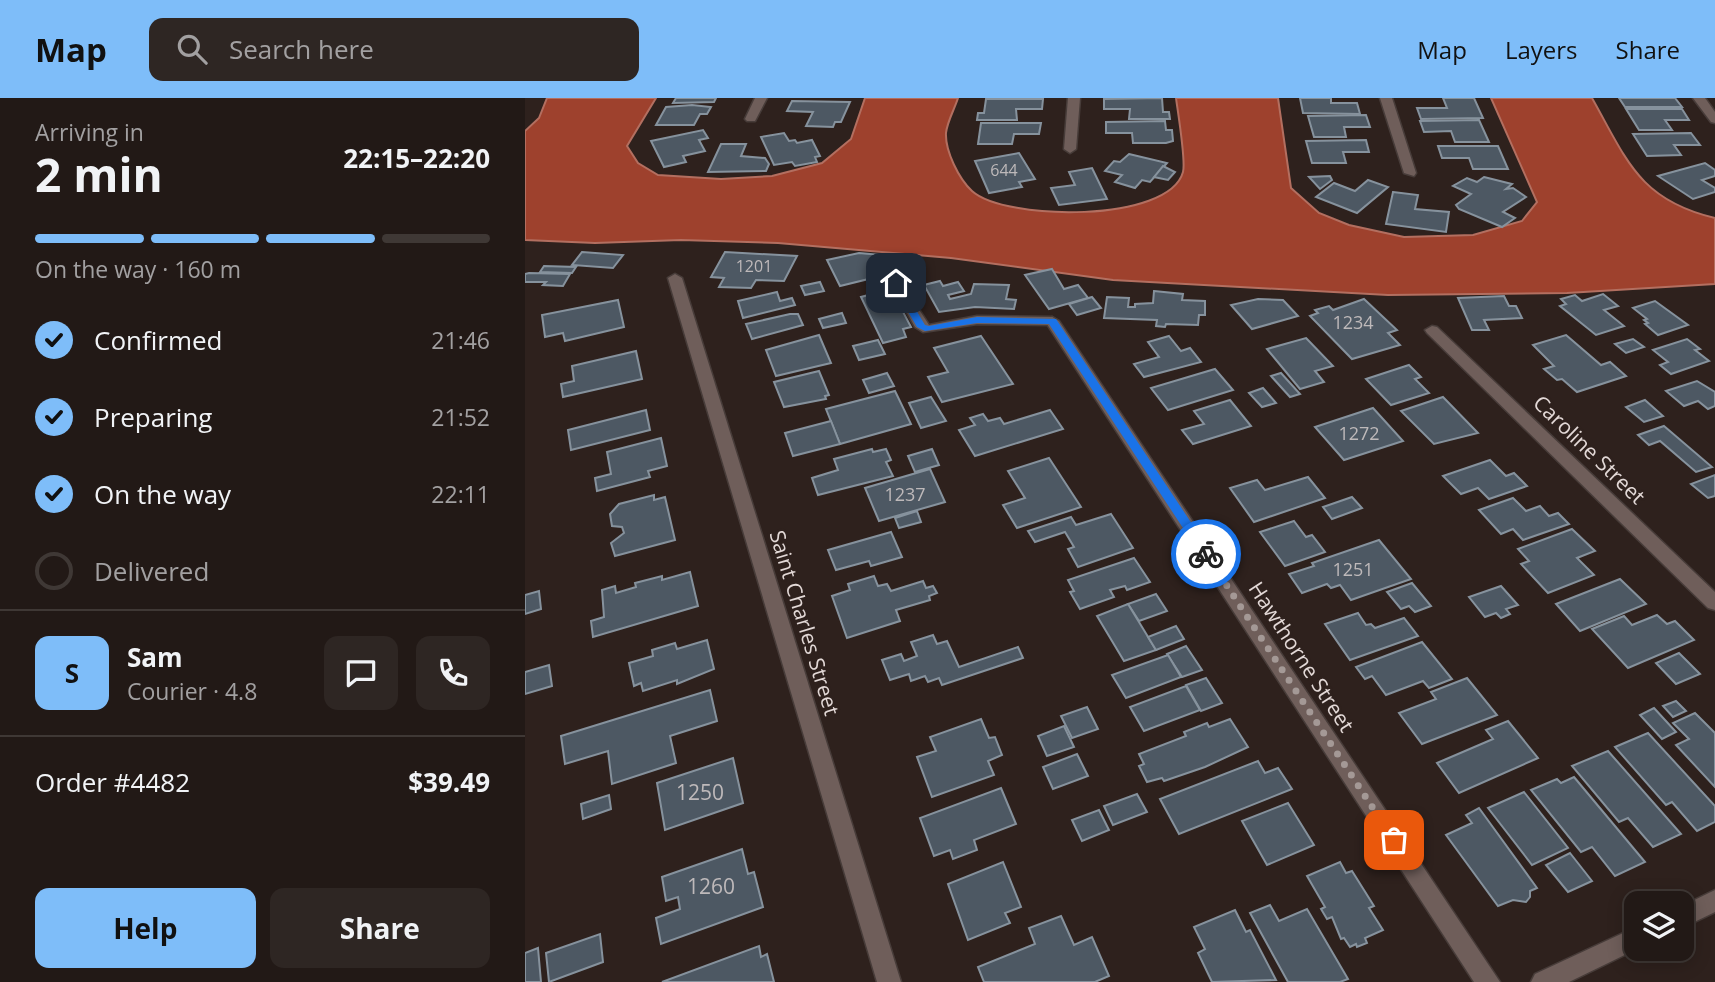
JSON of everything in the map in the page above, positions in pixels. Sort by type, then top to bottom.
[{"type":"street","points":[[751,120],[761,98]]},
{"type":"street","points":[[1070,149],[1074,98]]},
{"type":"street","points":[[1386,98],[1410,173]]},
{"type":"street","points":[[1699,98],[1715,120]]},
{"type":"street","name":"Saint Charles Street","points":[[675,278],[889,982]]},
{"type":"street","name":"Hawthorne Street","points":[[1052,321],[1488,982]]},
{"type":"street","name":"Caroline Street","points":[[1432,330],[1715,603]]},
{"type":"street","points":[[1694,911],[1715,901]]},
{"type":"street","points":[[1559,979],[1624,944]]},
{"type":"lane","points":[[896,283],[922,327],[928,329],[977,320],[1052,321]]},
{"type":"shaded area","points":[[547,98],[656,98],[627,146],[638,163],[658,175],[721,179],[772,176],[822,163],[851,139],[865,98],[958,98],[948,124],[946,140],[954,164],[972,191],[990,201],[1017,208],[1085,212],[1149,201],[1171,189],[1184,166],[1176,98],[1278,98],[1291,188],[1319,213],[1349,225],[1404,237],[1473,235],[1522,221],[1537,202],[1491,98],[1592,98],[1626,158],[1652,188],[1689,210],[1715,218],[1715,284],[1567,293],[1388,295],[1113,280],[951,258],[778,243],[681,240],[595,243],[525,240],[525,131],[539,118]]},
{"type":"building","points":[[676,98],[716,98],[714,102],[673,103]]},
{"type":"building","points":[[1162,98],[1163,112],[1169,112],[1170,119],[1129,119],[1130,109],[1104,109],[1104,99]]},
{"type":"building","points":[[1300,98],[1331,98],[1331,103],[1357,103],[1360,114],[1303,113]]},
{"type":"building","points":[[1443,98],[1474,98],[1483,118],[1421,119],[1417,108],[1447,108]]},
{"type":"building","points":[[1619,98],[1675,98],[1682,107],[1625,107]]},
{"type":"building","points":[[986,99],[1043,99],[1042,109],[1016,109],[1017,120],[977,120],[978,113],[984,113]]},
{"type":"building","points":[[792,101],[850,102],[841,122],[835,122],[833,127],[806,126],[813,112],[787,111]]},
{"type":"building","points":[[666,107],[711,107],[707,114],[700,114],[694,125],[656,125]]},
{"type":"building","points":[[1626,109],[1682,109],[1689,120],[1665,120],[1672,130],[1639,130]]},
{"type":"building","points":[[1366,115],[1370,127],[1344,127],[1346,137],[1314,137],[1308,116]]},
{"type":"building","points":[[1479,120],[1489,142],[1455,142],[1451,131],[1424,132],[1420,121]]},
{"type":"building","points":[[1165,121],[1166,130],[1172,130],[1173,141],[1166,143],[1133,143],[1132,133],[1106,133],[1106,122]]},
{"type":"building","points":[[981,123],[1041,123],[1039,134],[1014,134],[1012,144],[978,144]]},
{"type":"building","points":[[703,130],[708,138],[699,140],[705,151],[683,156],[686,162],[664,167],[651,141]]},
{"type":"building","points":[[784,133],[789,141],[795,140],[797,143],[812,140],[820,156],[815,157],[817,162],[795,166],[792,162],[774,165],[761,137]]},
{"type":"building","points":[[1691,133],[1700,145],[1674,145],[1681,155],[1647,156],[1633,134]]},
{"type":"building","points":[[1366,140],[1369,152],[1343,152],[1346,163],[1312,163],[1306,141]]},
{"type":"building","points":[[721,144],[746,144],[741,156],[765,158],[769,164],[766,171],[708,172]]},
{"type":"building","points":[[1438,146],[1498,146],[1508,169],[1473,169],[1469,158],[1442,158]]},
{"type":"building","points":[[1019,153],[1035,179],[1019,182],[1022,187],[989,193],[975,161]]},
{"type":"building","points":[[1129,154],[1167,163],[1150,182],[1142,180],[1135,188],[1115,182],[1122,175],[1105,171],[1114,161],[1120,162]]},
{"type":"building","points":[[1705,163],[1715,170],[1715,176],[1702,180],[1715,188],[1715,192],[1693,199],[1658,176]]},
{"type":"building","points":[[1163,166],[1175,172],[1168,180],[1154,177]]},
{"type":"building","points":[[1092,168],[1107,199],[1059,205],[1051,188],[1075,185],[1069,172]]},
{"type":"building","points":[[1330,176],[1332,180],[1320,189],[1309,177]]},
{"type":"building","points":[[1484,177],[1512,184],[1506,189],[1513,188],[1526,197],[1503,212],[1515,218],[1502,227],[1459,209],[1456,205],[1471,194],[1453,186],[1467,178],[1477,182]]},
{"type":"building","points":[[1368,180],[1388,187],[1357,213],[1316,197],[1334,183],[1355,191]]},
{"type":"building","points":[[1393,192],[1418,195],[1415,209],[1449,212],[1446,232],[1386,224]]},
{"type":"building","points":[[582,252],[623,255],[613,268],[572,265]]},
{"type":"building","points":[[725,252],[797,256],[784,281],[756,280],[751,288],[719,287],[724,278],[711,277]]},
{"type":"building","points":[[859,253],[892,256],[901,271],[840,286],[827,260]]},
{"type":"building","points":[[544,266],[576,267],[572,273],[540,272]]},
{"type":"building","points":[[1052,269],[1064,289],[1078,285],[1088,298],[1049,309],[1025,275]]},
{"type":"building","points":[[525,274],[570,274],[563,286],[543,285],[546,282],[525,282]]},
{"type":"building","points":[[940,281],[943,286],[958,282],[964,291],[948,295],[950,299],[971,294],[974,284],[1009,285],[1006,299],[1016,300],[1014,309],[975,307],[939,312],[924,285]]},
{"type":"building","points":[[820,282],[824,291],[805,295],[801,286]]},
{"type":"building","points":[[891,289],[911,327],[903,329],[906,337],[883,343],[861,297]]},
{"type":"building","points":[[1154,291],[1183,294],[1182,300],[1205,301],[1205,315],[1199,315],[1198,325],[1166,324],[1165,327],[1156,326],[1157,320],[1104,318],[1107,297],[1129,298],[1128,307],[1135,307],[1135,304],[1153,303]]},
{"type":"building","points":[[777,292],[780,301],[792,298],[795,305],[743,318],[738,301]]},
{"type":"building","points":[[1603,294],[1618,306],[1604,310],[1624,326],[1596,335],[1560,306],[1566,304],[1561,299],[1575,295],[1582,301]]},
{"type":"building","points":[[1504,296],[1509,306],[1516,306],[1522,318],[1484,320],[1489,330],[1472,330],[1458,298]]},
{"type":"building","points":[[1092,297],[1101,308],[1077,315],[1069,304]]},
{"type":"building","points":[[1258,299],[1283,300],[1298,316],[1252,329],[1231,305]]},
{"type":"building","points":[[1364,299],[1397,330],[1388,333],[1400,345],[1352,359],[1310,316],[1318,313],[1315,310],[1329,306],[1333,310]]},
{"type":"building","points":[[618,300],[624,327],[565,341],[563,333],[545,337],[542,315]]},
{"type":"building","points":[[1655,301],[1688,325],[1658,335],[1645,324],[1648,323],[1644,320],[1647,319],[1633,308]]},
{"type":"building","points":[[842,313],[846,323],[823,328],[819,319]]},
{"type":"building","points":[[798,314],[803,325],[752,339],[746,324]]},
{"type":"building","points":[[819,335],[831,363],[776,376],[766,350]]},
{"type":"building","points":[[1566,335],[1601,365],[1610,362],[1626,376],[1577,392],[1562,379],[1557,380],[1544,369],[1554,366],[1533,345]]},
{"type":"building","points":[[981,336],[1013,384],[942,402],[928,377],[948,372],[934,348]]},
{"type":"building","points":[[1169,336],[1181,351],[1190,348],[1201,362],[1144,377],[1134,364],[1159,357],[1148,342]]},
{"type":"building","points":[[1306,338],[1333,366],[1315,371],[1324,382],[1300,389],[1267,349]]},
{"type":"building","points":[[1633,339],[1644,347],[1626,353],[1615,344]]},
{"type":"building","points":[[1687,339],[1700,349],[1695,350],[1709,361],[1671,374],[1660,365],[1668,362],[1653,350]]},
{"type":"building","points":[[878,340],[885,354],[859,360],[853,346]]},
{"type":"building","points":[[636,351],[642,379],[563,397],[561,384],[574,381],[572,366]]},
{"type":"building","points":[[1409,365],[1421,377],[1415,379],[1429,393],[1391,405],[1366,379]]},
{"type":"building","points":[[1215,369],[1233,390],[1168,410],[1151,388]]},
{"type":"building","points":[[819,371],[829,395],[825,396],[826,399],[784,407],[774,382]]},
{"type":"building","points":[[887,373],[894,386],[869,393],[863,380]]},
{"type":"building","points":[[1281,373],[1300,394],[1290,397],[1271,376]]},
{"type":"building","points":[[1697,381],[1715,392],[1715,406],[1708,409],[1698,401],[1684,406],[1666,391]]},
{"type":"building","points":[[1263,388],[1276,403],[1262,407],[1249,393]]},
{"type":"building","points":[[895,391],[911,424],[840,444],[826,409]]},
{"type":"building","points":[[931,397],[946,421],[921,428],[909,403]]},
{"type":"building","points":[[1443,397],[1478,433],[1434,444],[1401,411]]},
{"type":"building","points":[[1230,400],[1251,426],[1193,444],[1182,430],[1204,424],[1194,411]]},
{"type":"building","points":[[1645,400],[1663,416],[1644,422],[1626,407]]},
{"type":"building","points":[[1373,408],[1403,441],[1344,460],[1315,427]]},
{"type":"building","points":[[646,410],[650,430],[571,450],[568,430]]},
{"type":"building","points":[[1050,410],[1063,429],[975,456],[959,430],[975,425],[970,418],[983,414],[988,421],[1000,418],[1004,424]]},
{"type":"building","points":[[831,421],[840,444],[793,456],[785,433]]},
{"type":"building","points":[[1664,426],[1712,467],[1696,472],[1660,441],[1649,445],[1638,435]]},
{"type":"building","points":[[661,438],[667,466],[648,471],[650,477],[597,491],[595,478],[611,474],[607,452]]},
{"type":"building","points":[[872,449],[873,452],[886,449],[891,460],[886,462],[893,476],[818,495],[812,478],[838,470],[834,459]]},
{"type":"building","points":[[932,449],[939,465],[915,472],[908,456]]},
{"type":"building","points":[[1049,458],[1081,507],[1017,528],[1003,505],[1025,498],[1008,471]]},
{"type":"building","points":[[1490,460],[1506,476],[1514,473],[1527,486],[1489,499],[1478,488],[1461,494],[1443,476]]},
{"type":"building","points":[[930,469],[945,502],[879,521],[865,488]]},
{"type":"building","points":[[1715,475],[1715,496],[1708,498],[1691,484]]},
{"type":"building","points":[[1308,477],[1325,498],[1254,522],[1230,488],[1257,480],[1265,490]]},
{"type":"building","points":[[654,495],[654,500],[665,497],[675,540],[615,556],[611,543],[624,533],[622,527],[612,526],[610,514],[619,504]]},
{"type":"building","points":[[1352,497],[1362,508],[1332,519],[1323,507]]},
{"type":"building","points":[[1513,498],[1526,511],[1540,506],[1549,516],[1558,513],[1569,524],[1523,540],[1513,529],[1501,534],[1479,510]]},
{"type":"building","points":[[917,511],[921,522],[899,528],[895,518]]},
{"type":"building","points":[[1111,514],[1133,548],[1078,567],[1068,549],[1074,547],[1065,532],[1035,542],[1028,531],[1071,517],[1076,525]]},
{"type":"building","points":[[1294,521],[1306,537],[1312,535],[1325,552],[1285,566],[1260,532]]},
{"type":"building","points":[[1572,529],[1595,551],[1577,558],[1594,575],[1548,593],[1521,564],[1529,561],[1518,549]]},
{"type":"building","points":[[891,532],[902,557],[871,566],[869,561],[836,570],[828,550]]},
{"type":"building","points":[[1379,540],[1411,579],[1351,600],[1340,585],[1331,588],[1327,584],[1302,593],[1289,574],[1314,566],[1312,563]]},
{"type":"building","points":[[1134,558],[1150,582],[1127,590],[1125,586],[1110,590],[1114,597],[1080,609],[1070,592],[1074,591],[1068,580]]},
{"type":"building","points":[[690,572],[698,606],[593,637],[591,621],[604,617],[602,590],[615,586],[616,593],[636,587],[635,583],[662,576],[662,580]]},
{"type":"building","points":[[874,576],[878,586],[887,584],[891,591],[923,581],[926,588],[933,586],[937,593],[929,596],[930,600],[896,610],[900,621],[847,638],[832,596],[850,590],[848,584]]},
{"type":"building","points":[[1620,579],[1646,604],[1580,631],[1556,604]]},
{"type":"building","points":[[1412,583],[1431,606],[1415,612],[1409,606],[1401,609],[1387,592]]},
{"type":"building","points":[[1501,586],[1518,605],[1506,609],[1510,614],[1501,618],[1496,613],[1485,617],[1469,597]]},
{"type":"building","points":[[539,591],[541,609],[525,614],[525,595]]},
{"type":"building","points":[[1156,594],[1167,611],[1139,621],[1128,604]]},
{"type":"building","points":[[1128,604],[1156,650],[1124,661],[1097,616]]},
{"type":"building","points":[[1358,613],[1366,625],[1371,624],[1375,628],[1404,618],[1418,636],[1350,660],[1325,624]]},
{"type":"building","points":[[1657,615],[1667,624],[1675,621],[1694,640],[1628,668],[1592,629],[1624,616],[1632,625]]},
{"type":"building","points":[[1176,626],[1184,639],[1156,650],[1148,637]]},
{"type":"building","points":[[933,635],[937,644],[947,641],[959,667],[1018,647],[1023,658],[942,685],[939,678],[928,682],[925,676],[911,681],[909,674],[890,680],[882,660],[901,654],[904,661],[917,656],[911,642]]},
{"type":"building","points":[[707,640],[714,669],[677,684],[677,680],[643,691],[641,683],[634,686],[629,663],[653,656],[652,650],[675,643],[677,649]]},
{"type":"building","points":[[1422,642],[1452,679],[1429,688],[1423,681],[1386,695],[1372,676],[1365,679],[1356,667]]},
{"type":"building","points":[[1186,646],[1202,670],[1182,677],[1167,654]]},
{"type":"building","points":[[1679,653],[1700,674],[1676,684],[1656,663]]},
{"type":"building","points":[[1168,655],[1181,677],[1126,698],[1112,675]]},
{"type":"building","points":[[549,665],[552,686],[525,694],[525,672]]},
{"type":"building","points":[[1206,678],[1222,703],[1201,711],[1186,685]]},
{"type":"building","points":[[1467,678],[1497,715],[1422,744],[1399,713],[1436,699],[1431,692]]},
{"type":"building","points":[[1186,686],[1200,710],[1144,731],[1130,707]]},
{"type":"building","points":[[710,690],[717,721],[670,736],[676,763],[612,784],[608,751],[565,764],[561,736]]},
{"type":"building","points":[[1676,701],[1686,711],[1673,717],[1663,706]]},
{"type":"building","points":[[1087,707],[1098,729],[1072,738],[1061,716]]},
{"type":"building","points":[[1654,708],[1676,732],[1662,739],[1640,715]]},
{"type":"building","points":[[1695,713],[1715,733],[1715,787],[1676,745],[1689,739],[1673,723]]},
{"type":"building","points":[[981,719],[989,738],[995,737],[1002,755],[988,761],[994,775],[932,797],[917,757],[936,751],[930,737]]},
{"type":"building","points":[[1230,719],[1248,747],[1205,767],[1164,781],[1162,778],[1147,782],[1139,766],[1144,764],[1139,754],[1186,736],[1184,732],[1207,723],[1209,727]]},
{"type":"building","points":[[1508,721],[1538,758],[1459,793],[1437,763],[1493,739],[1486,730]]},
{"type":"building","points":[[1064,726],[1074,747],[1047,756],[1038,736]]},
{"type":"building","points":[[1648,733],[1715,806],[1715,822],[1697,831],[1672,802],[1666,805],[1615,747]]},
{"type":"building","points":[[1608,751],[1681,834],[1653,847],[1628,818],[1619,822],[1572,766]]},
{"type":"building","points":[[1077,754],[1088,776],[1053,789],[1043,767]]},
{"type":"building","points":[[733,758],[743,803],[665,830],[657,783]]},
{"type":"building","points":[[1258,761],[1265,773],[1278,768],[1292,789],[1179,834],[1160,799]]},
{"type":"building","points":[[1574,777],[1645,862],[1615,876],[1592,847],[1581,852],[1531,790],[1557,779],[1561,783]]},
{"type":"building","points":[[1001,788],[1016,824],[974,840],[977,850],[953,859],[950,850],[934,856],[920,818]]},
{"type":"building","points":[[1524,792],[1568,848],[1532,865],[1488,808]]},
{"type":"building","points":[[1137,794],[1147,812],[1113,825],[1104,806]]},
{"type":"building","points":[[609,795],[611,809],[583,819],[581,804]]},
{"type":"building","points":[[1288,803],[1314,845],[1267,865],[1242,821]]},
{"type":"building","points":[[1479,808],[1537,888],[1530,891],[1526,902],[1513,900],[1498,906],[1446,835],[1472,823],[1466,815]]},
{"type":"building","points":[[1099,810],[1109,830],[1082,841],[1072,820]]},
{"type":"building","points":[[742,849],[748,874],[754,872],[763,907],[661,944],[656,918],[680,909],[678,897],[666,901],[662,877]]},
{"type":"building","points":[[1570,853],[1592,881],[1568,892],[1546,865]]},
{"type":"building","points":[[1003,862],[1021,907],[1005,913],[1010,923],[968,940],[948,884]]},
{"type":"building","points":[[1340,862],[1346,873],[1352,871],[1374,906],[1369,908],[1383,930],[1365,938],[1367,943],[1357,947],[1356,944],[1350,947],[1344,938],[1341,939],[1332,917],[1327,919],[1321,909],[1325,907],[1307,876]]},
{"type":"building","points":[[1270,905],[1279,921],[1307,909],[1348,979],[1340,982],[1288,982],[1250,913]]},
{"type":"building","points":[[1235,910],[1246,932],[1250,930],[1276,980],[1212,982],[1198,953],[1205,949],[1194,927]]},
{"type":"building","points":[[1061,916],[1074,945],[1092,937],[1109,976],[1095,982],[984,982],[978,967],[1035,944],[1029,928]]},
{"type":"building","points":[[600,934],[603,962],[549,982],[546,953]]},
{"type":"building","points":[[759,946],[761,957],[767,954],[774,982],[662,982]]},
{"type":"building","points":[[538,948],[541,982],[525,982],[525,953]]},
{"type":"way so far","points":[[1206,554],[1394,840]]},
{"type":"route","points":[[896,283],[922,327],[928,329],[977,320],[1052,321],[1206,554]]}]
